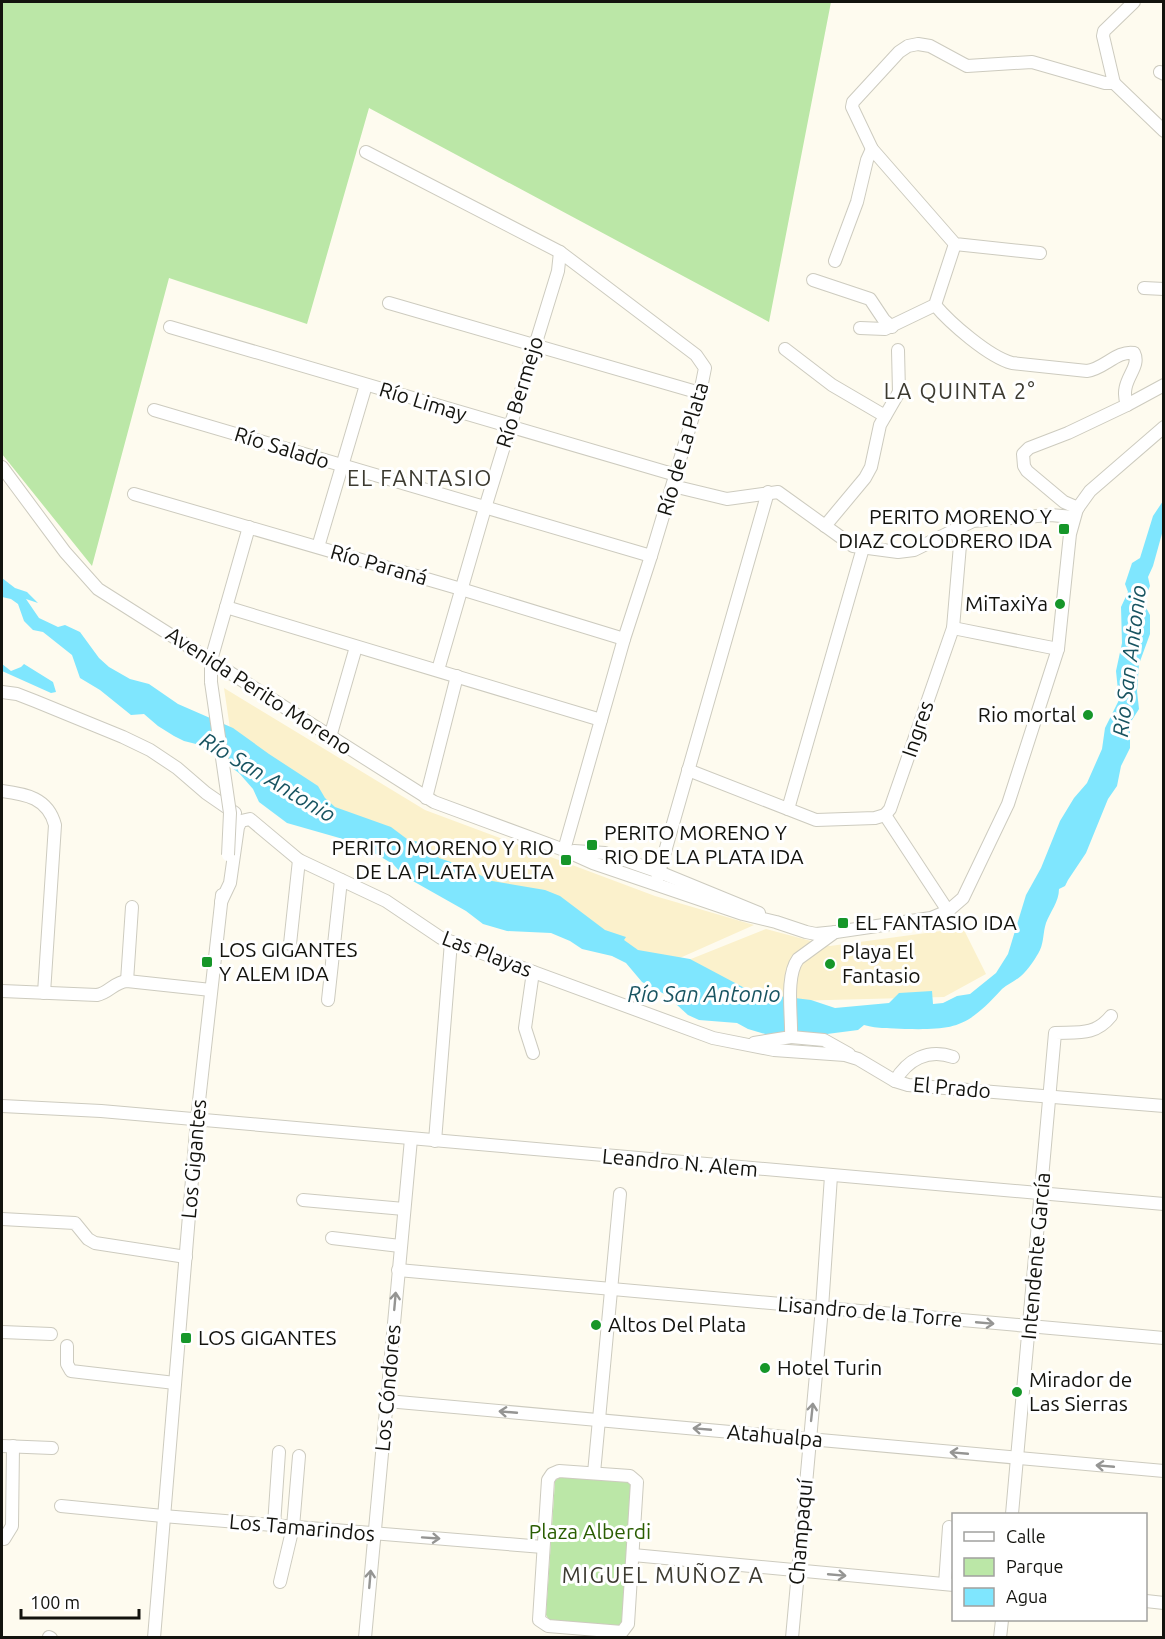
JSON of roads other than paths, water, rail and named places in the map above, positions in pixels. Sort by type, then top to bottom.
[{"type":"street","points":[[1134,2],[1104,31],[1103,36],[1114,82],[1164,131]]},
{"type":"street","points":[[1040,253],[955,244],[872,149],[854,112],[853,102],[898,52],[908,45],[918,44],[930,46],[967,66],[1032,62],[1105,82],[1114,82]]},
{"type":"street","points":[[835,261],[857,202],[867,160],[872,149]]},
{"type":"street","name":"Río de La Plata","points":[[366,152],[560,252],[701,359],[705,368],[700,393],[624,639],[564,850]]},
{"type":"street","points":[[860,328],[878,330],[892,327],[935,305],[955,244]]},
{"type":"street","name":"Río Bermejo","points":[[438,670],[534,344],[558,271],[560,252]]},
{"type":"street","points":[[813,280],[870,299],[884,320],[892,327]]},
{"type":"street","points":[[1144,288],[1164,289]]},
{"type":"street","points":[[388,303],[700,393]]},
{"type":"street","points":[[935,305],[946,318],[971,338],[1001,359],[1012,363],[1087,371],[1123,354],[1134,353],[1136,363],[1124,392],[1127,405]]},
{"type":"street","name":"Río Limay","points":[[170,327],[509,428],[763,510]]},
{"type":"street","points":[[785,349],[832,384],[885,416]]},
{"type":"street","points":[[825,526],[869,473],[878,433],[899,392],[898,350]]},
{"type":"street","points":[[318,547],[366,384]]},
{"type":"street","points":[[1076,512],[1027,471],[1023,454],[1029,448],[1068,433],[1164,386]]},
{"type":"street","name":"Río Salado","points":[[154,410],[651,556]]},
{"type":"street","points":[[688,770],[816,820],[875,818],[885,815],[948,912],[963,898],[1003,817],[1058,649],[1070,534],[1076,512],[1090,491],[1164,427]]},
{"type":"street","name":"Avenida Perito Moreno","points":[[2,467],[65,552],[98,590],[426,798],[564,850],[605,853],[657,878],[747,907],[776,922],[811,933],[836,932],[931,918],[948,912]]},
{"type":"street","points":[[657,878],[768,492]]},
{"type":"street","points":[[727,499],[778,492],[853,546],[898,552],[909,551],[956,528],[979,520],[1076,512]]},
{"type":"street","name":"Río Paraná","points":[[134,494],[624,639]]},
{"type":"street","name":"Los Gigantes","points":[[154,1638],[197,1119],[228,855],[230,813],[211,682],[211,660],[249,527]]},
{"type":"street","name":"Ingres","points":[[885,815],[890,809],[953,627],[960,545],[956,528]]},
{"type":"street","points":[[788,810],[862,548]]},
{"type":"street","points":[[226,607],[601,720]]},
{"type":"street","points":[[953,627],[1058,649]]},
{"type":"street","points":[[330,737],[356,647]]},
{"type":"street","points":[[426,798],[457,676]]},
{"type":"street","name":"Las Playas","points":[[2,692],[17,694],[35,701],[150,750],[177,768],[206,793],[247,819],[299,860],[386,901],[441,938],[713,1038],[747,1044]]},
{"type":"street","points":[[2,791],[28,794],[43,803],[55,825],[44,993]]},
{"type":"street","points":[[221,902],[230,883],[238,827],[241,821],[247,819]]},
{"type":"street","points":[[290,944],[299,860]]},
{"type":"street","points":[[328,1000],[341,880]]},
{"type":"street","points":[[127,981],[132,907]]},
{"type":"street","points":[[792,1037],[791,976],[794,965],[798,959],[836,932]]},
{"type":"street","points":[[435,1141],[451,942]]},
{"type":"street","points":[[532,972],[525,1028],[533,1053]]},
{"type":"street","points":[[2,992],[97,995],[102,994],[115,983],[127,981],[211,990]]},
{"type":"street","name":"Intendente García","points":[[1012,1513],[1055,1033],[1093,1031],[1111,1016]]},
{"type":"street","points":[[747,1044],[792,1037],[824,1040],[858,1059]]},
{"type":"street","name":"El Prado","points":[[747,1044],[792,1053],[838,1054],[858,1059],[895,1081],[908,1085],[1164,1106]]},
{"type":"street","points":[[895,1081],[902,1069],[918,1058],[936,1053],[953,1057]]},
{"type":"street","name":"Leandro N. Alem","points":[[2,1106],[197,1119],[1164,1204]]},
{"type":"street","name":"Los Cóndores","points":[[365,1638],[411,1139]]},
{"type":"street","name":"Champaquí","points":[[792,1638],[822,1308],[831,1176]]},
{"type":"street","points":[[594,1473],[620,1194]]},
{"type":"street","points":[[303,1200],[404,1209]]},
{"type":"street","points":[[2,1219],[75,1223],[88,1239],[95,1243],[186,1257]]},
{"type":"street","points":[[332,1238],[400,1246]]},
{"type":"street","name":"Lisandro de la Torre","points":[[398,1270],[1164,1338]]},
{"type":"street","points":[[2,1332],[51,1334]]},
{"type":"street","points":[[67,1346],[67,1364],[71,1371],[175,1383]]},
{"type":"street","name":"Atahualpa","points":[[387,1401],[1164,1471]]},
{"type":"street","points":[[4,1539],[12,1526],[7,1446],[52,1448]]},
{"type":"street","points":[[274,1525],[279,1452]]},
{"type":"street","points":[[280,1582],[293,1527],[299,1456]]},
{"type":"street","points":[[559,1472],[594,1473],[630,1476],[637,1482],[628,1624],[625,1631],[617,1633],[581,1634],[548,1626],[540,1620],[548,1480],[550,1476],[559,1472]]},
{"type":"street","name":"Los Tamarindos","points":[[61,1506],[543,1547]]},
{"type":"street","points":[[633,1555],[949,1585],[949,1527]]},
{"type":"street","points":[[1147,1601],[1164,1603]]},
{"type":"street","points":[[1000,1638],[1002,1621]]},
{"type":"water","name":"Río San Antonio","points":[[1163,501],[1163,530],[1148,577],[1150,586],[1143,602],[1150,615],[1150,634],[1139,664],[1137,691],[1139,709],[1130,723],[1130,748],[1121,766],[1117,786],[1108,799],[1086,853],[1065,886],[1059,889],[1056,903],[1046,923],[1040,950],[1029,967],[970,1019],[960,1024],[937,1029],[885,1028],[864,1025],[858,1030],[827,1034],[772,1036],[737,1023],[699,1020],[688,1015],[666,995],[642,982],[626,963],[612,956],[582,949],[551,933],[507,931],[483,924],[466,911],[404,876],[393,864],[357,843],[287,823],[259,802],[253,789],[239,773],[200,745],[174,736],[144,714],[131,715],[100,690],[80,678],[72,655],[43,632],[33,630],[24,621],[18,604],[2,597],[2,578],[15,588],[27,592],[38,603],[26,599],[39,618],[58,627],[65,625],[80,632],[99,658],[109,667],[130,679],[149,684],[178,704],[233,728],[318,786],[325,798],[335,807],[391,827],[407,839],[426,844],[439,858],[460,865],[492,881],[545,890],[560,896],[605,930],[626,937],[624,940],[638,950],[690,959],[754,993],[811,1000],[835,1008],[889,1003],[899,993],[932,991],[933,1004],[970,994],[996,973],[1008,954],[1026,895],[1041,868],[1060,821],[1074,798],[1087,783],[1102,749],[1105,728],[1119,700],[1116,671],[1122,643],[1121,607],[1128,592],[1125,584],[1132,563],[1140,558],[1153,516]]},
{"type":"water","points":[[2,664],[11,671],[24,664],[53,682],[56,692],[51,693],[2,671]]},
{"type":"place","name":"PERITO MORENO Y DIAZ COLODRERO IDA","points":[[1064,529]]},
{"type":"place","name":"MiTaxiYa","points":[[1060,604]]},
{"type":"place","name":"Rio mortal","points":[[1088,715]]},
{"type":"place","name":"PERITO MORENO Y RIO DE LA PLATA IDA","points":[[592,845]]},
{"type":"place","name":"PERITO MORENO Y RIO DE LA PLATA VUELTA","points":[[566,860]]},
{"type":"place","name":"EL FANTASIO IDA","points":[[843,923]]},
{"type":"place","name":"LOS GIGANTES Y ALEM IDA","points":[[207,962]]},
{"type":"place","name":"Playa El Fantasio","points":[[830,964]]},
{"type":"place","name":"Altos Del Plata","points":[[596,1325]]},
{"type":"place","name":"LOS GIGANTES","points":[[186,1338]]},
{"type":"place","name":"Hotel Turin","points":[[765,1368]]},
{"type":"place","name":"Mirador de Las Sierras","points":[[1017,1392]]},
{"type":"district","name":"LA QUINTA 2°","points":[[960,391]]},
{"type":"district","name":"EL FANTASIO","points":[[420,478]]},
{"type":"district","name":"MIGUEL MUÑOZ A","points":[[663,1575]]},
{"type":"park label","name":"Plaza Alberdi","points":[[590,1532]]}]
